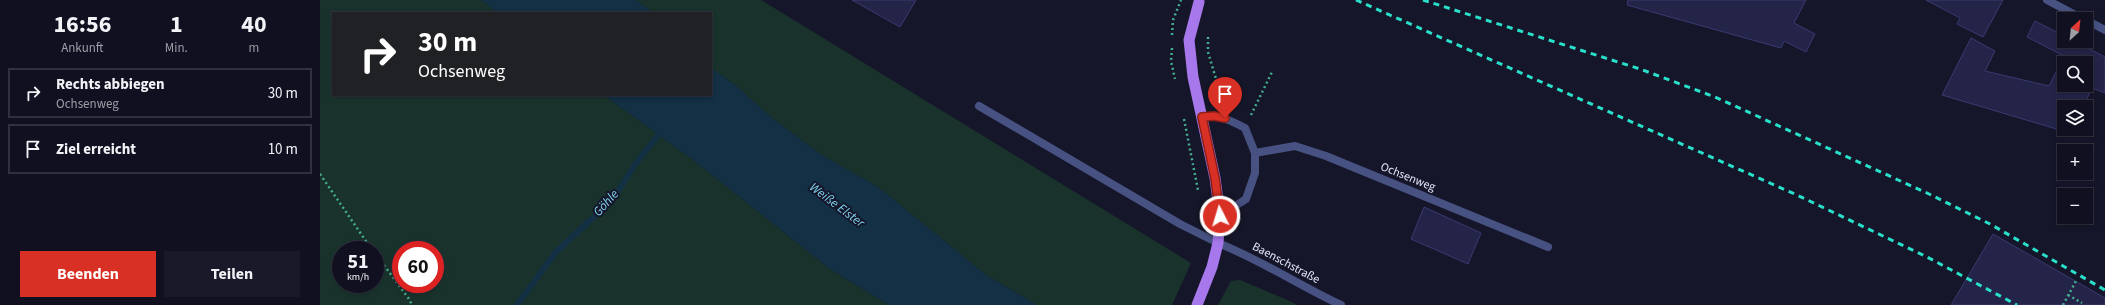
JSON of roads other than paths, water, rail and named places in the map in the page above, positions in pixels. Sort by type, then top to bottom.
[{"type":"main road","points":[[1199,2],[1189,40],[1193,77],[1215,178],[1220,216],[1218,243],[1212,267],[1200,300]]},
{"type":"street","points":[[2047,0],[2070,12]]},
{"type":"street","points":[[2093,24],[2105,30]]},
{"type":"street","name":"Baenschstraße","points":[[979,106],[1141,202],[1218,243],[1237,250],[1280,275],[1341,305]]},
{"type":"street","points":[[1202,117],[1214,116],[1225,118],[1245,128],[1255,153],[1255,173],[1246,199],[1220,216]]},
{"type":"street","name":"Ochsenweg","points":[[1255,153],[1295,146],[1548,247]]},
{"type":"water","points":[[481,0],[636,0],[653,12],[497,12]]},
{"type":"water","name":"Weiße Elster","points":[[712,69],[735,85],[772,118],[823,156],[878,187],[986,275],[1037,305],[889,305],[830,269],[692,159],[605,96],[712,96]]},
{"type":"waterway","name":"Göhle","points":[[517,305],[556,252],[613,199],[636,163],[663,129]]},
{"type":"railway","points":[[1356,0],[1797,195],[1927,257],[2017,305]]},
{"type":"railway","points":[[1423,0],[1640,69],[1715,97],[1927,193],[1990,224],[2105,290]]}]
